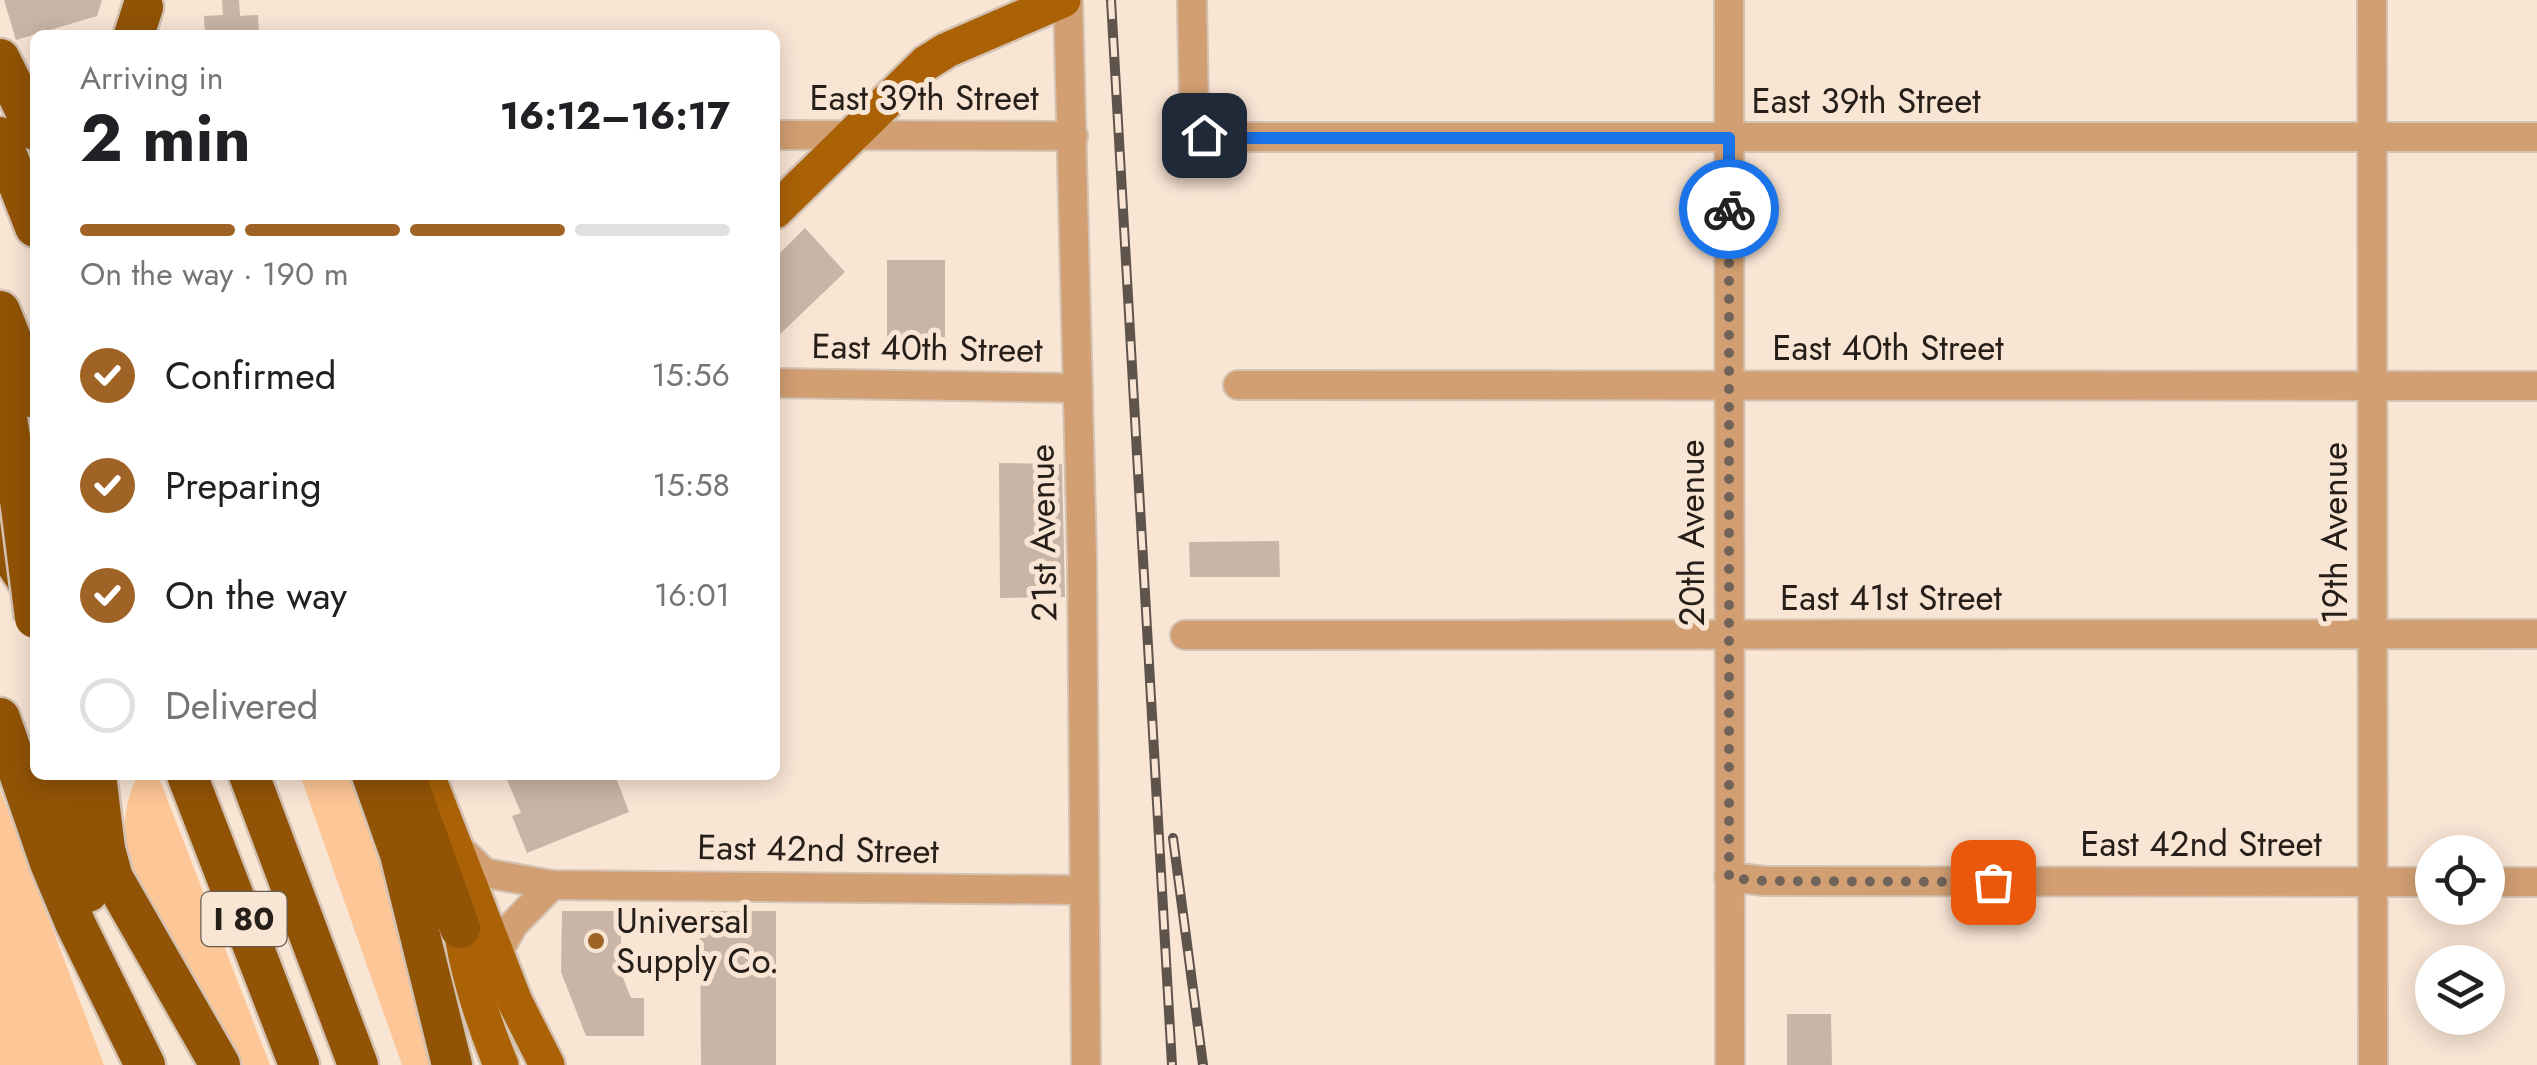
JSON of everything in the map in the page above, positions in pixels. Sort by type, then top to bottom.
[{"type":"highway","points":[[0,59],[30,120]]},
{"type":"highway","points":[[0,137],[30,214]]},
{"type":"highway","points":[[0,312],[30,386]]},
{"type":"highway","points":[[0,372],[10,524],[30,599]]},
{"type":"highway","points":[[10,524],[30,578]]},
{"type":"highway","points":[[0,718],[63,894],[145,1065]]},
{"type":"highway","points":[[60,780],[74,851],[90,899],[161,1065]]},
{"type":"highway","points":[[97,780],[105,849],[113,878],[220,1065]]},
{"type":"highway","points":[[124,780],[114,828],[124,897]]},
{"type":"highway","name":"I 80","points":[[189,780],[299,1065]]},
{"type":"highway","name":"I 80","points":[[251,780],[358,1065]]},
{"type":"highway","points":[[277,780],[328,982]]},
{"type":"highway","points":[[364,780],[387,818]]},
{"type":"highway","points":[[374,780],[400,854],[452,1065]]},
{"type":"highway","points":[[407,780],[460,928]]},
{"type":"main road","points":[[780,207],[926,64],[948,50],[1066,0]]},
{"type":"main road","points":[[429,780],[515,1002],[547,1065]]},
{"type":"main road","points":[[452,841],[460,928],[501,1065]]},
{"type":"street","name":"21st Avenue","points":[[1066,0],[1078,388],[1086,1065]]},
{"type":"street","name":"East 39th Street","points":[[1192,0],[1194,111],[1198,129],[1204,135],[1226,138],[2537,137]]},
{"type":"street","name":"20th Avenue","points":[[1730,0],[1730,1065]]},
{"type":"street","name":"19th Avenue","points":[[2372,0],[2373,1065]]},
{"type":"street","name":"East 39th Street","points":[[780,135],[1072,136]]},
{"type":"street","name":"East 40th Street","points":[[780,382],[1078,388]]},
{"type":"street","name":"East 40th Street","points":[[1238,385],[2537,386]]},
{"type":"street","name":"East 41st Street","points":[[1184,635],[2537,634]]},
{"type":"street","name":"East 42nd Street","points":[[452,841],[485,873],[552,885],[1084,890]]},
{"type":"street","name":"East 42nd Street","points":[[1729,878],[2415,882]]},
{"type":"street","points":[[2505,882],[2537,882]]},
{"type":"street","points":[[497,954],[513,925],[552,885]]},
{"type":"shaded area","points":[[136,780],[160,780],[270,1065],[236,1065],[168,948],[143,901],[127,851],[128,801]]},
{"type":"shaded area","points":[[302,780],[350,780],[371,818],[439,1065],[402,1065]]},
{"type":"shaded area","points":[[0,790],[104,1065],[0,1065]]},
{"type":"building","points":[[4,0],[102,0],[97,16],[50,30],[30,30],[30,36],[16,40]]},
{"type":"building","points":[[222,0],[239,0],[240,16],[258,15],[259,30],[205,30],[204,16],[223,15]]},
{"type":"building","points":[[805,228],[845,272],[780,334],[780,253]]},
{"type":"building","points":[[887,260],[945,260],[945,337],[887,337]]},
{"type":"building","points":[[999,463],[1062,464],[1065,597],[1000,598]]},
{"type":"building","points":[[1279,541],[1280,577],[1190,577],[1189,542]]},
{"type":"building","points":[[507,780],[617,780],[629,812],[527,853],[512,816],[521,813]]},
{"type":"building","points":[[562,911],[621,911],[621,973],[631,998],[644,998],[644,1036],[586,1036],[561,972]]},
{"type":"building","points":[[700,911],[776,911],[776,1065],[701,1065]]},
{"type":"building","points":[[1787,1014],[1831,1014],[1832,1065],[1787,1065]]},
{"type":"railway","points":[[1111,0],[1172,1065]]},
{"type":"railway","points":[[1173,838],[1203,1065]]},
{"type":"way so far","points":[[1729,209],[1729,878],[1993,882]]},
{"type":"place","name":"Universal Supply Co.","points":[[596,941]]},
{"type":"route","points":[[1204,135],[1729,138],[1729,209]]}]
